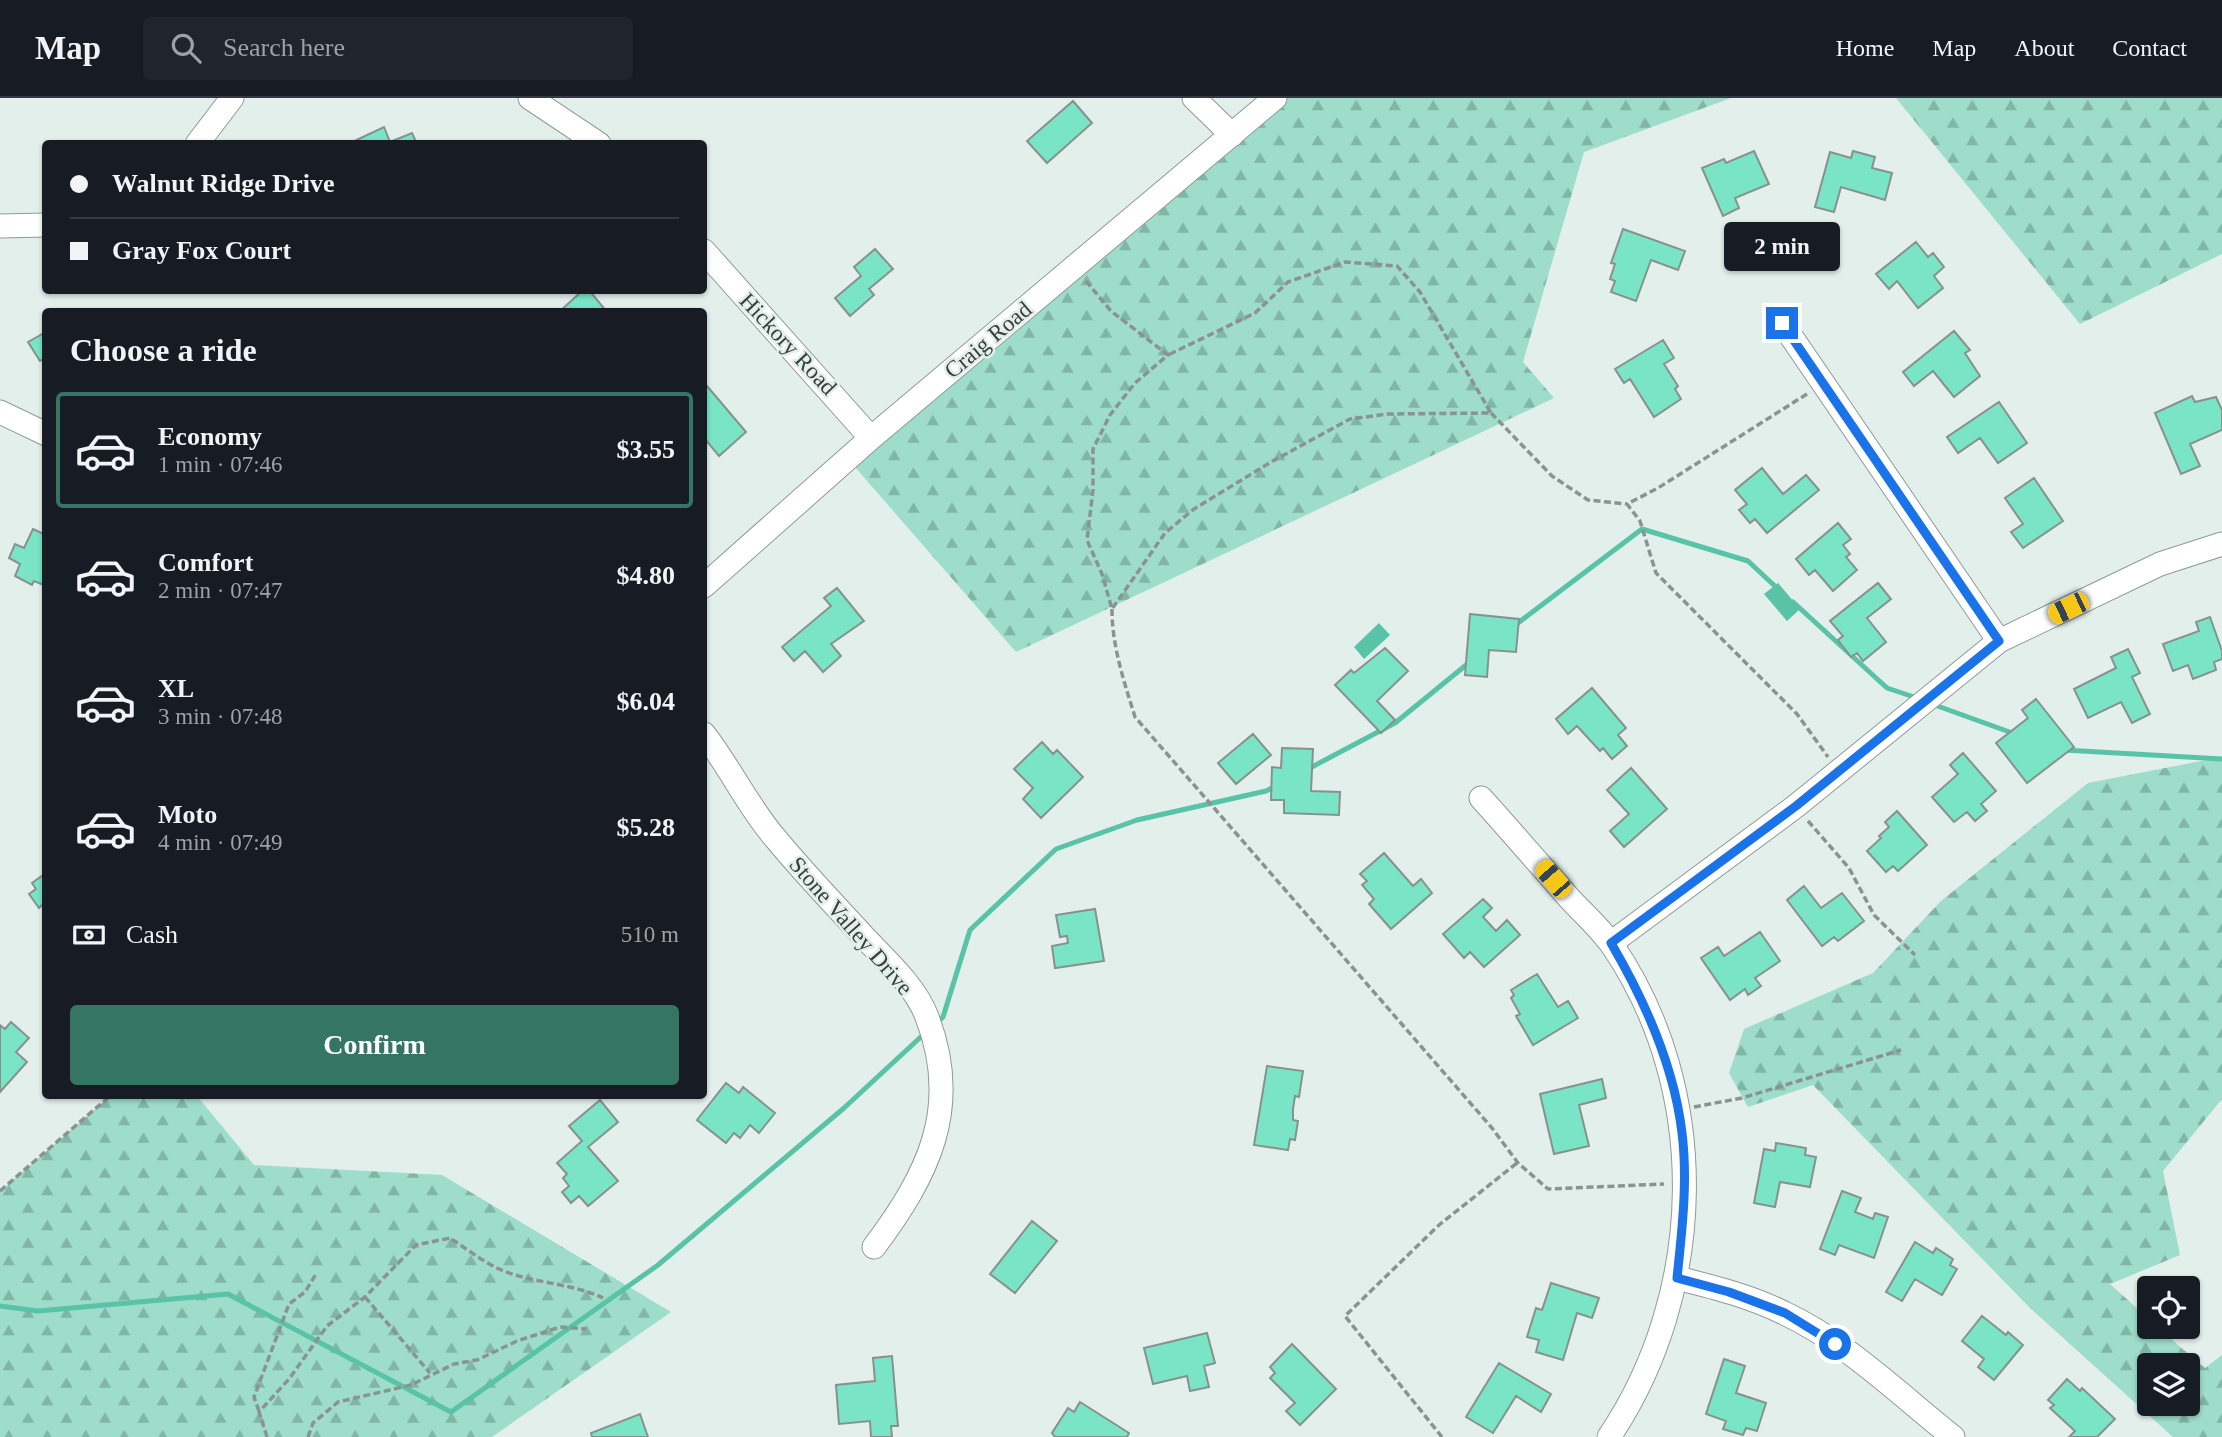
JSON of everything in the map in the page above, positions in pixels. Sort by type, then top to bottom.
[{"type":"street","points":[[201,140],[232,98]]},
{"type":"street","points":[[530,98],[593,140]]},
{"type":"street","points":[[1194,98],[1232,135]]},
{"type":"street","name":"Craig Road","points":[[707,583],[871,438],[1275,98]]},
{"type":"street","points":[[0,226],[42,225]]},
{"type":"street","name":"Hickory Road","points":[[707,254],[871,438]]},
{"type":"street","points":[[1782,323],[1999,641]]},
{"type":"street","points":[[0,412],[42,432]]},
{"type":"street","points":[[1611,943],[1796,806],[1999,641],[2160,564],[2222,544]]},
{"type":"street","name":"Stone Valley Drive","points":[[707,738],[773,837],[897,972],[927,1015],[939,1062],[942,1104],[930,1158],[908,1202],[874,1247]]},
{"type":"street","points":[[1481,798],[1611,943],[1636,986],[1658,1036],[1679,1110],[1685,1208],[1677,1278],[1652,1361],[1609,1437]]},
{"type":"street","points":[[1677,1278],[1729,1292],[1785,1313],[1835,1344],[1953,1437]]},
{"type":"path","points":[[1684,1183],[1548,1189],[1518,1163],[1492,1128],[1135,717],[1117,657],[1112,609],[1102,574],[1087,540],[1093,489],[1093,449],[1110,415],[1135,383],[1168,355],[1255,313],[1289,282],[1345,262],[1398,266],[1420,292],[1491,413],[1552,476],[1588,500],[1627,504],[1658,488],[1824,384]]},
{"type":"path","points":[[1075,267],[1111,310],[1168,355]]},
{"type":"path","points":[[1112,609],[1165,533],[1184,517],[1271,462],[1350,419],[1388,414],[1491,413]]},
{"type":"path","points":[[1627,504],[1640,521],[1657,573],[1797,714],[1826,753],[1836,774]]},
{"type":"path","points":[[1796,806],[1849,868],[1874,915],[1915,955]]},
{"type":"path","points":[[1679,1110],[1742,1098],[1901,1050]]},
{"type":"path","points":[[0,1191],[107,1099]]},
{"type":"path","points":[[1442,1437],[1345,1316],[1439,1225],[1518,1163]]},
{"type":"path","points":[[260,1412],[289,1379],[327,1326],[365,1297],[416,1245],[450,1238],[498,1268],[568,1288],[583,1289],[603,1298]]},
{"type":"path","points":[[267,1437],[254,1397],[289,1304],[305,1292],[316,1274]]},
{"type":"path","points":[[365,1297],[430,1374]]},
{"type":"path","points":[[308,1437],[313,1423],[338,1402],[411,1385],[430,1374],[560,1327],[586,1329]]},
{"type":"green space","points":[[1273,98],[1731,98],[1584,152],[1523,362],[1554,398],[1016,652],[848,459]]},
{"type":"green space","points":[[1896,98],[2222,98],[2222,254],[2080,324]]},
{"type":"green space","points":[[2222,757],[2222,1099],[2163,1171],[2180,1255],[2110,1284],[2137,1308],[2137,1339],[2171,1339],[2187,1353],[2137,1353],[2137,1405],[2030,1308],[1813,1085],[1748,1107],[1729,1073],[1744,1029],[1873,973],[1941,901],[2088,783]]},
{"type":"green space","points":[[107,1099],[199,1099],[254,1165],[442,1175],[671,1312],[492,1437],[0,1437],[0,1191]]},
{"type":"green space","points":[[2222,1355],[2222,1437],[2173,1437],[2150,1416],[2200,1416],[2200,1364],[2205,1368]]},
{"type":"shaded area","points":[[1778,583],[1800,609],[1787,621],[1764,594]]},
{"type":"shaded area","points":[[1379,623],[1390,635],[1364,659],[1354,647]]},
{"type":"building","points":[[1073,101],[1092,123],[1047,163],[1027,141]]},
{"type":"building","points":[[384,127],[389,140],[356,140]]},
{"type":"building","points":[[412,133],[415,140],[395,140]]},
{"type":"building","points":[[1754,151],[1769,184],[1735,198],[1739,208],[1723,216],[1702,168],[1724,159],[1726,163]]},
{"type":"building","points":[[1853,151],[1875,157],[1872,168],[1892,173],[1885,200],[1841,187],[1834,212],[1815,207],[1830,152],[1851,158]]},
{"type":"building","points":[[1623,229],[1685,251],[1678,270],[1651,260],[1636,301],[1611,292],[1615,281],[1610,279],[1615,264],[1611,263]]},
{"type":"building","points":[[1916,242],[1928,257],[1933,253],[1944,267],[1934,276],[1943,288],[1918,308],[1897,281],[1889,289],[1876,274]]},
{"type":"building","points":[[875,249],[893,269],[869,289],[874,295],[850,316],[835,298],[861,276],[854,267]]},
{"type":"building","points":[[579,294],[592,294],[604,308],[563,308]]},
{"type":"building","points":[[1954,331],[1970,350],[1965,353],[1980,376],[1954,397],[1933,371],[1914,386],[1903,372]]},
{"type":"building","points":[[42,334],[42,360],[40,361],[28,342]]},
{"type":"building","points":[[1663,340],[1674,358],[1664,364],[1678,386],[1675,389],[1681,399],[1654,417],[1630,379],[1624,383],[1615,369]]},
{"type":"building","points":[[707,386],[746,432],[719,456],[707,442]]},
{"type":"building","points":[[2192,396],[2195,402],[2216,397],[2222,410],[2222,430],[2190,444],[2200,466],[2181,474],[2155,413]]},
{"type":"building","points":[[1999,402],[2027,443],[1998,463],[1980,438],[1958,453],[1947,437]]},
{"type":"building","points":[[1762,468],[1783,494],[1806,475],[1819,490],[1767,533],[1755,519],[1750,523],[1739,510],[1747,504],[1735,490]]},
{"type":"building","points":[[2034,478],[2063,521],[2023,548],[2011,532],[2023,524],[2005,498]]},
{"type":"building","points":[[1838,523],[1851,539],[1843,545],[1850,554],[1846,557],[1857,570],[1833,591],[1815,570],[1809,575],[1796,559]]},
{"type":"building","points":[[33,529],[42,533],[42,584],[34,581],[32,585],[15,576],[20,564],[9,558],[15,544],[24,548]]},
{"type":"building","points":[[1878,583],[1891,599],[1867,618],[1886,642],[1863,661],[1857,653],[1851,657],[1838,640],[1843,636],[1830,621]]},
{"type":"building","points":[[837,588],[864,621],[831,644],[841,656],[823,672],[805,651],[794,661],[782,647],[831,606],[824,598]]},
{"type":"building","points":[[1470,614],[1519,619],[1516,652],[1489,650],[1487,677],[1465,675]]},
{"type":"building","points":[[2210,617],[2222,651],[2222,659],[2214,662],[2216,670],[2193,679],[2188,665],[2173,671],[2163,644],[2199,631],[2196,622]]},
{"type":"building","points":[[1385,648],[1408,671],[1377,701],[1395,720],[1381,733],[1335,685],[1351,670],[1354,673]]},
{"type":"building","points":[[2128,649],[2140,673],[2132,677],[2150,714],[2132,723],[2121,702],[2088,718],[2074,689],[2116,668],[2111,657]]},
{"type":"building","points":[[1592,688],[1626,728],[1618,735],[1627,746],[1612,759],[1603,748],[1600,751],[1577,726],[1568,734],[1556,719]]},
{"type":"building","points":[[2036,699],[2074,747],[2027,783],[1996,743],[2028,718],[2022,710]]},
{"type":"building","points":[[1253,734],[1271,755],[1236,784],[1218,763]]},
{"type":"building","points":[[1042,742],[1053,754],[1057,750],[1083,777],[1041,818],[1023,799],[1033,788],[1014,769]]},
{"type":"building","points":[[1282,748],[1313,749],[1311,791],[1340,792],[1339,815],[1284,813],[1284,800],[1271,800],[1272,767],[1281,768]]},
{"type":"building","points":[[1963,753],[1996,791],[1981,804],[1987,811],[1975,821],[1967,812],[1954,822],[1932,797],[1958,774],[1950,765]]},
{"type":"building","points":[[1631,768],[1667,809],[1624,847],[1610,831],[1629,814],[1607,790]]},
{"type":"building","points":[[1897,811],[1927,845],[1898,871],[1893,866],[1886,872],[1867,851],[1881,838],[1879,836],[1889,827],[1885,822]]},
{"type":"building","points":[[1384,853],[1413,886],[1421,879],[1432,893],[1391,929],[1369,904],[1374,899],[1362,885],[1367,881],[1360,874]]},
{"type":"building","points":[[42,876],[42,905],[39,908],[29,894],[36,889],[32,883]]},
{"type":"building","points":[[1804,886],[1821,908],[1842,893],[1864,921],[1838,941],[1834,937],[1822,946],[1787,900]]},
{"type":"building","points":[[1483,899],[1492,908],[1483,917],[1496,931],[1507,920],[1520,935],[1484,967],[1470,952],[1464,958],[1443,934]]},
{"type":"building","points":[[1095,909],[1104,961],[1055,968],[1052,946],[1068,943],[1067,936],[1060,937],[1056,915]]},
{"type":"building","points":[[1760,932],[1780,961],[1755,978],[1761,986],[1748,995],[1745,989],[1730,1000],[1701,958],[1718,947],[1724,956]]},
{"type":"building","points":[[1537,974],[1558,1007],[1568,1001],[1578,1018],[1533,1045],[1516,1016],[1520,1014],[1511,998],[1514,995],[1511,990]]},
{"type":"building","points":[[11,1022],[29,1038],[16,1052],[27,1062],[0,1092],[0,1025],[5,1029]]},
{"type":"building","points":[[1267,1066],[1303,1071],[1299,1097],[1295,1096],[1293,1109],[1293,1120],[1298,1121],[1295,1140],[1290,1139],[1288,1150],[1254,1145]]},
{"type":"building","points":[[1602,1079],[1606,1098],[1579,1105],[1589,1146],[1554,1154],[1540,1094]]},
{"type":"building","points":[[726,1083],[739,1093],[743,1087],[775,1113],[759,1133],[750,1125],[740,1138],[734,1133],[726,1143],[697,1120]]},
{"type":"building","points":[[600,1100],[618,1122],[588,1147],[618,1181],[588,1206],[579,1196],[571,1203],[562,1192],[569,1186],[563,1178],[567,1174],[557,1163],[582,1141],[569,1126]]},
{"type":"building","points":[[1776,1143],[1806,1148],[1805,1155],[1816,1157],[1810,1187],[1780,1182],[1775,1207],[1754,1203],[1764,1149],[1775,1151]]},
{"type":"building","points":[[1842,1191],[1861,1198],[1855,1212],[1873,1219],[1875,1213],[1888,1217],[1874,1258],[1839,1245],[1835,1255],[1820,1249]]},
{"type":"building","points":[[1032,1221],[1057,1241],[1015,1293],[990,1274]]},
{"type":"building","points":[[1915,1242],[1933,1253],[1936,1248],[1953,1259],[1950,1265],[1957,1269],[1942,1295],[1915,1279],[1902,1301],[1886,1292]]},
{"type":"building","points":[[1551,1283],[1599,1298],[1592,1318],[1577,1313],[1563,1360],[1536,1352],[1539,1340],[1527,1337],[1536,1308],[1542,1310]]},
{"type":"building","points":[[1982,1316],[2023,1345],[1994,1380],[1978,1367],[1984,1359],[1962,1341]]},
{"type":"building","points":[[1207,1333],[1215,1363],[1204,1366],[1209,1387],[1190,1391],[1187,1376],[1153,1384],[1144,1348]]},
{"type":"building","points":[[1292,1344],[1336,1389],[1300,1425],[1286,1411],[1295,1403],[1270,1378],[1275,1373],[1270,1367]]},
{"type":"building","points":[[892,1356],[898,1426],[891,1426],[892,1437],[871,1437],[870,1421],[839,1424],[836,1385],[875,1381],[873,1358]]},
{"type":"building","points":[[1724,1359],[1745,1366],[1736,1393],[1766,1403],[1757,1431],[1746,1428],[1743,1435],[1723,1429],[1726,1421],[1706,1414]]},
{"type":"building","points":[[1499,1363],[1551,1394],[1541,1412],[1516,1396],[1493,1433],[1466,1417]]},
{"type":"building","points":[[2067,1379],[2080,1391],[2082,1388],[2115,1419],[2097,1437],[2069,1437],[2075,1431],[2050,1408],[2054,1405],[2048,1400]]},
{"type":"building","points":[[1080,1402],[1129,1433],[1127,1437],[1055,1437],[1052,1433],[1068,1408],[1074,1412]]},
{"type":"building","points":[[640,1414],[648,1437],[592,1437],[591,1433]]},
{"type":"waterway","points":[[1514,626],[1642,529],[1748,561],[1778,589]]},
{"type":"waterway","points":[[1793,602],[1887,688],[1917,698]]},
{"type":"waterway","points":[[1308,769],[1395,723],[1471,661]]},
{"type":"waterway","points":[[1932,704],[2015,734]]},
{"type":"waterway","points":[[2064,750],[2222,759]]},
{"type":"waterway","points":[[937,1022],[943,1017],[970,930],[1056,849],[1137,820],[1266,791],[1278,785]]},
{"type":"waterway","points":[[0,1306],[38,1311],[228,1294],[451,1412],[658,1265],[844,1108],[924,1034]]},
{"type":"route","points":[[1782,323],[1999,641],[1796,806],[1611,943],[1636,986],[1658,1036],[1679,1110],[1683,1135],[1685,1208],[1677,1278],[1729,1292],[1785,1313],[1835,1344]]}]
